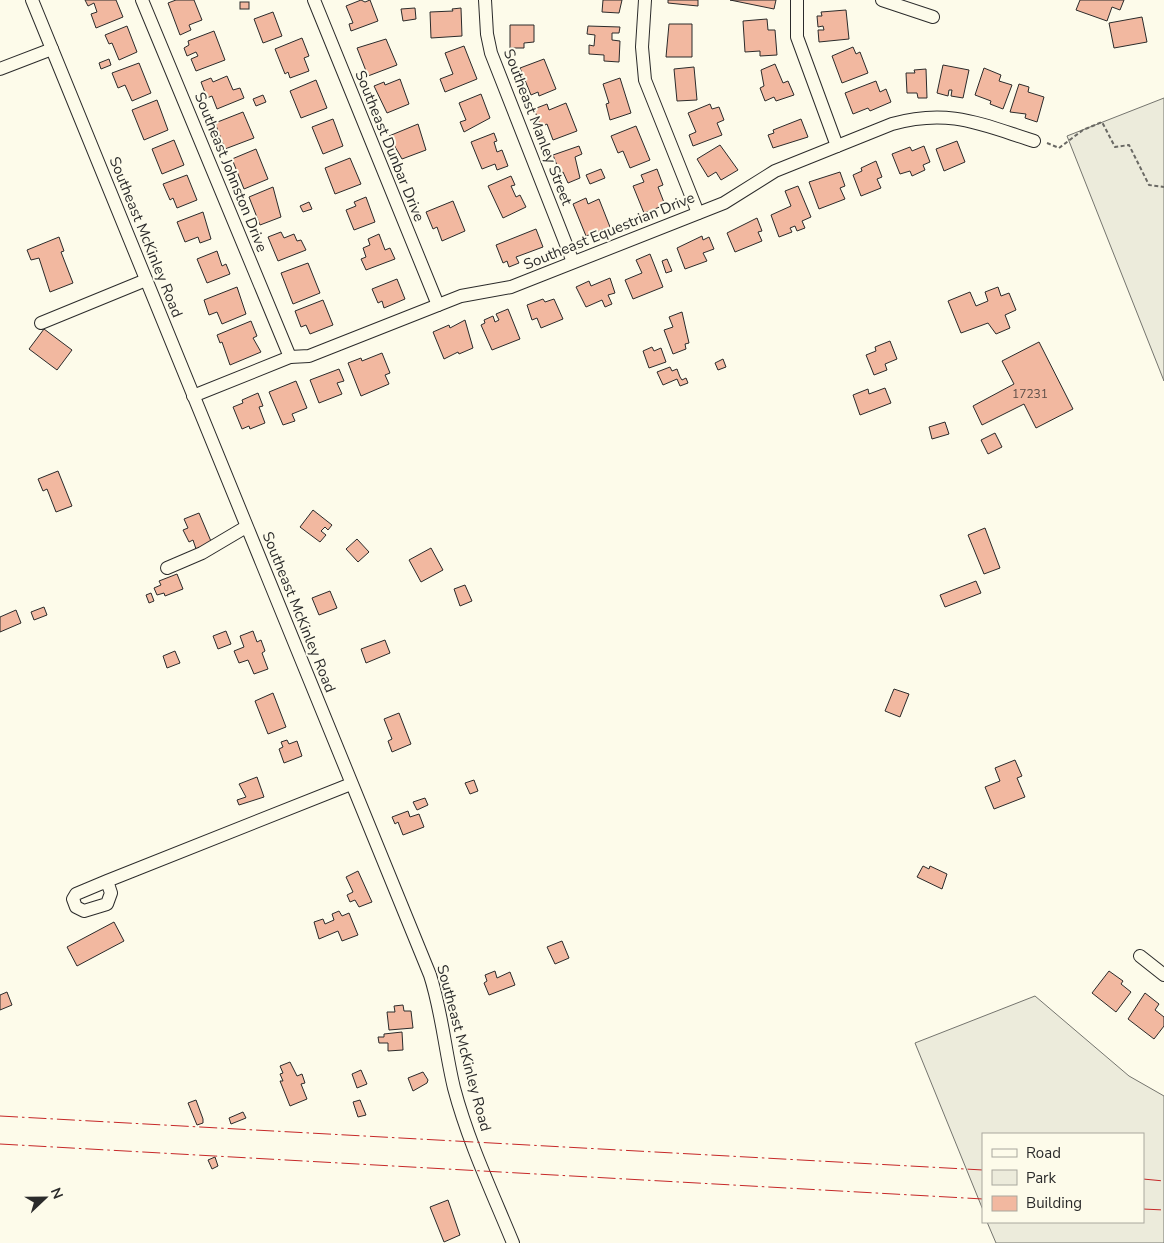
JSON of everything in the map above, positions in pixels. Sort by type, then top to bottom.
[{"type":"street","name":"Southeast McKinley Road","points":[[32,0],[430,976],[439,1006],[450,1069],[462,1113],[513,1243]]},
{"type":"street","name":"Southeast Johnston Drive","points":[[142,0],[290,357]]},
{"type":"street","name":"Southeast Dunbar Drive","points":[[314,0],[438,305]]},
{"type":"street","name":"Southeast Manley Street","points":[[485,0],[487,34],[491,54],[573,262]]},
{"type":"street","points":[[645,0],[642,47],[645,80],[698,213]]},
{"type":"street","points":[[797,0],[797,37],[837,146]]},
{"type":"street","points":[[882,0],[902,3],[933,17]]},
{"type":"street","points":[[0,69],[52,49]]},
{"type":"street","name":"Southeast Equestrian Drive","points":[[193,396],[290,357],[309,356],[474,292],[511,287],[724,203],[775,172],[892,124],[930,116],[951,116],[973,121],[1034,141]]},
{"type":"street","points":[[41,323],[146,280]]},
{"type":"street","points":[[167,568],[202,553],[246,527]]},
{"type":"street","points":[[107,881],[351,784]]},
{"type":"street","points":[[1140,956],[1164,975]]},
{"type":"path","points":[[1058,148],[1083,130],[1102,122],[1115,147],[1129,145],[1149,185],[1164,187]]},
{"type":"green space","points":[[1164,98],[1164,381],[1067,136]]},
{"type":"green space","points":[[1035,996],[1129,1076],[1164,1096],[1164,1243],[996,1243],[987,1223],[1144,1223],[1144,1133],[982,1133],[982,1208],[915,1043]]},
{"type":"building","points":[[85,0],[116,0],[123,17],[96,28],[91,14],[97,12],[94,3],[88,6]]},
{"type":"building","points":[[176,0],[194,0],[202,20],[189,25],[191,30],[180,35],[168,3]]},
{"type":"building","points":[[361,0],[365,2],[370,0],[378,21],[351,31],[349,24],[353,23],[346,6]]},
{"type":"building","points":[[603,0],[622,0],[619,13],[602,12]]},
{"type":"building","points":[[668,0],[698,0],[698,6],[668,3]]},
{"type":"building","points":[[730,0],[776,0],[774,9]]},
{"type":"building","points":[[1080,0],[1124,0],[1120,10],[1112,7],[1107,21],[1076,10]]},
{"type":"building","points":[[240,2],[249,2],[249,9],[240,9]]},
{"type":"building","points":[[415,8],[416,19],[403,21],[401,9]]},
{"type":"building","points":[[461,8],[462,36],[431,38],[430,12],[453,11],[452,9]]},
{"type":"building","points":[[846,10],[849,39],[819,42],[818,30],[824,30],[823,26],[818,27],[817,16],[822,16],[821,12]]},
{"type":"building","points":[[273,12],[282,36],[263,43],[254,19]]},
{"type":"building","points":[[1142,17],[1147,42],[1114,48],[1109,23]]},
{"type":"building","points":[[767,19],[768,30],[775,30],[777,55],[760,56],[760,51],[745,52],[743,21]]},
{"type":"building","points":[[669,24],[692,24],[692,57],[666,57]]},
{"type":"building","points":[[510,25],[534,25],[534,42],[524,43],[524,48],[510,48]]},
{"type":"building","points":[[127,26],[137,52],[119,60],[112,43],[109,44],[105,35]]},
{"type":"building","points":[[588,26],[620,27],[619,33],[612,33],[612,40],[620,41],[619,62],[604,61],[604,55],[589,54],[589,45],[594,46],[595,35],[587,34]]},
{"type":"building","points":[[214,31],[225,60],[196,71],[191,59],[198,56],[196,52],[187,56],[184,48],[189,45],[188,41]]},
{"type":"building","points":[[302,38],[309,56],[304,58],[309,71],[290,78],[288,72],[285,74],[275,49]]},
{"type":"building","points":[[386,39],[397,65],[368,76],[357,48]]},
{"type":"building","points":[[464,46],[477,79],[445,92],[440,79],[453,74],[445,53]]},
{"type":"building","points":[[853,47],[856,54],[860,52],[868,73],[842,83],[832,56]]},
{"type":"building","points":[[109,59],[111,65],[101,69],[99,63]]},
{"type":"building","points":[[544,59],[556,89],[539,96],[538,92],[531,95],[520,68]]},
{"type":"building","points":[[139,63],[151,93],[132,101],[125,85],[118,88],[112,73]]},
{"type":"building","points":[[775,64],[783,83],[788,81],[794,95],[776,101],[774,97],[765,101],[760,88],[764,86],[761,70]]},
{"type":"building","points":[[943,65],[969,70],[963,98],[951,96],[952,90],[949,90],[948,96],[937,93]]},
{"type":"building","points":[[694,67],[697,100],[677,101],[674,69]]},
{"type":"building","points":[[984,68],[1001,75],[999,81],[1012,85],[1003,109],[990,104],[991,101],[975,95]]},
{"type":"building","points":[[926,69],[927,98],[918,98],[917,93],[907,93],[906,73],[915,73],[914,70]]},
{"type":"building","points":[[227,76],[233,90],[240,88],[244,98],[217,109],[212,96],[207,98],[201,82],[211,78],[213,82]]},
{"type":"building","points":[[620,78],[631,113],[610,120],[606,104],[609,103],[603,84]]},
{"type":"building","points":[[400,79],[409,104],[387,113],[374,86],[384,82],[385,85]]},
{"type":"building","points":[[316,80],[327,108],[301,118],[290,91]]},
{"type":"building","points":[[876,81],[880,92],[886,89],[891,102],[870,111],[868,108],[853,114],[845,93]]},
{"type":"building","points":[[1019,84],[1029,87],[1028,92],[1044,97],[1037,122],[1025,118],[1026,114],[1010,112]]},
{"type":"building","points":[[481,94],[490,118],[464,132],[460,122],[466,120],[459,103]]},
{"type":"building","points":[[263,95],[266,102],[256,106],[253,99]]},
{"type":"building","points":[[157,100],[168,130],[144,140],[132,110]]},
{"type":"building","points":[[566,103],[577,131],[553,140],[547,124],[541,127],[534,109],[547,104],[549,110]]},
{"type":"building","points":[[710,104],[712,109],[719,107],[724,120],[717,123],[722,135],[693,146],[689,135],[696,132],[688,113]]},
{"type":"building","points":[[243,112],[254,138],[225,149],[215,123]]},
{"type":"building","points":[[333,119],[343,146],[323,154],[312,127]]},
{"type":"building","points":[[801,119],[808,137],[773,148],[768,135],[774,133],[773,130]]},
{"type":"building","points":[[418,124],[426,150],[402,159],[389,136]]},
{"type":"building","points":[[636,126],[650,160],[630,168],[623,151],[618,153],[611,136]]},
{"type":"building","points":[[494,133],[497,141],[494,142],[497,152],[502,150],[508,166],[497,170],[495,164],[482,169],[471,142]]},
{"type":"building","points":[[174,140],[184,165],[162,174],[152,149]]},
{"type":"building","points":[[957,141],[965,162],[944,171],[936,149]]},
{"type":"building","points":[[720,145],[738,170],[721,180],[716,172],[708,177],[697,159]]},
{"type":"building","points":[[579,146],[582,154],[575,157],[580,178],[568,183],[563,172],[560,173],[553,155]]},
{"type":"building","points":[[924,146],[930,162],[923,165],[925,170],[912,176],[910,171],[900,174],[892,154],[910,147],[912,151]]},
{"type":"building","points":[[256,149],[268,179],[244,189],[232,159]]},
{"type":"building","points":[[350,158],[361,184],[335,194],[325,168]]},
{"type":"building","points":[[876,161],[882,177],[877,179],[881,188],[861,196],[853,175],[862,171],[861,168]]},
{"type":"building","points":[[601,169],[605,178],[590,184],[586,175]]},
{"type":"building","points":[[657,169],[663,185],[658,187],[665,205],[644,213],[633,186],[644,182],[641,175]]},
{"type":"building","points":[[840,172],[845,186],[840,188],[845,199],[819,209],[809,182]]},
{"type":"building","points":[[187,175],[197,200],[177,208],[173,198],[170,200],[163,184]]},
{"type":"building","points":[[511,176],[515,185],[511,186],[516,197],[520,195],[526,207],[503,218],[488,186]]},
{"type":"building","points":[[798,186],[811,217],[802,221],[805,228],[797,231],[795,226],[790,228],[792,232],[779,237],[771,215],[791,206],[785,191]]},
{"type":"building","points":[[273,187],[281,217],[260,225],[249,197]]},
{"type":"building","points":[[366,197],[375,222],[354,230],[346,210],[356,206],[354,202]]},
{"type":"building","points":[[586,198],[588,204],[599,199],[610,227],[586,236],[573,204]]},
{"type":"building","points":[[453,201],[465,231],[442,241],[437,227],[433,229],[426,212]]},
{"type":"building","points":[[309,202],[312,209],[303,212],[300,206]]},
{"type":"building","points":[[203,212],[211,239],[200,243],[198,237],[185,242],[177,222]]},
{"type":"building","points":[[757,218],[762,231],[758,232],[762,241],[735,252],[727,233]]},
{"type":"building","points":[[536,229],[543,247],[516,257],[519,263],[509,267],[507,261],[503,263],[496,245]]},
{"type":"building","points":[[281,232],[284,238],[294,234],[297,241],[301,240],[306,250],[278,261],[268,237]]},
{"type":"building","points":[[379,234],[385,250],[390,248],[395,259],[366,270],[361,259],[366,257],[363,248],[370,245],[368,239]]},
{"type":"building","points":[[702,236],[703,240],[709,237],[714,249],[703,253],[707,261],[685,269],[677,248]]},
{"type":"building","points":[[59,237],[64,251],[61,252],[73,283],[50,292],[39,258],[31,260],[27,250]]},
{"type":"building","points":[[217,251],[222,266],[226,264],[230,274],[207,283],[197,259]]},
{"type":"building","points":[[650,254],[663,287],[633,299],[625,280],[642,273],[636,260]]},
{"type":"building","points":[[667,259],[672,271],[666,273],[662,261]]},
{"type":"building","points":[[308,263],[320,293],[293,304],[281,273]]},
{"type":"building","points":[[610,278],[615,293],[608,295],[612,304],[605,307],[602,300],[586,307],[576,287],[589,281],[591,286]]},
{"type":"building","points":[[397,279],[405,299],[384,308],[382,301],[378,303],[372,289]]},
{"type":"building","points":[[237,287],[246,314],[222,324],[217,312],[209,315],[204,300]]},
{"type":"building","points":[[998,287],[1001,296],[1009,293],[1016,310],[1005,315],[1010,328],[996,334],[988,323],[961,333],[948,301],[970,292],[976,306],[988,301],[985,292]]},
{"type":"building","points":[[543,299],[545,302],[554,299],[563,319],[541,328],[537,318],[532,320],[527,305]]},
{"type":"building","points":[[323,300],[333,325],[310,334],[306,325],[301,327],[295,311]]},
{"type":"building","points":[[508,309],[520,339],[492,350],[481,325],[485,323],[484,320],[493,316],[495,322],[499,320],[496,314]]},
{"type":"building","points":[[682,312],[689,343],[685,344],[686,349],[673,354],[664,330],[673,327],[669,317]]},
{"type":"building","points":[[465,320],[473,348],[459,354],[458,352],[444,359],[433,332],[449,325],[450,328]]},
{"type":"building","points":[[251,321],[257,336],[253,338],[261,352],[230,365],[222,342],[220,343],[217,335]]},
{"type":"building","points":[[44,329],[72,350],[57,370],[29,349]]},
{"type":"building","points":[[890,341],[897,359],[885,364],[887,370],[874,375],[866,355],[876,351],[875,347]]},
{"type":"building","points":[[1039,342],[1073,409],[1036,428],[1024,404],[982,425],[973,406],[1014,384],[1002,361]]},
{"type":"building","points":[[652,347],[654,351],[661,348],[666,362],[649,368],[643,351]]},
{"type":"building","points":[[382,353],[390,373],[385,375],[389,384],[361,396],[348,363],[361,358],[362,361]]},
{"type":"building","points":[[723,359],[726,367],[718,370],[715,363]]},
{"type":"building","points":[[670,367],[672,371],[677,369],[682,380],[686,378],[688,383],[680,386],[677,379],[663,385],[657,372]]},
{"type":"building","points":[[339,369],[344,381],[337,383],[342,394],[319,403],[310,380]]},
{"type":"building","points":[[296,381],[307,408],[292,414],[295,421],[283,425],[269,392]]},
{"type":"building","points":[[885,388],[891,403],[860,415],[853,395],[868,389],[869,394]]},
{"type":"building","points":[[258,393],[263,406],[259,407],[265,423],[250,429],[249,426],[242,429],[233,407],[243,403],[242,400]]},
{"type":"building","points":[[945,422],[949,434],[932,439],[929,427]]},
{"type":"building","points":[[995,433],[1002,447],[988,454],[981,440]]},
{"type":"building","points":[[58,471],[72,506],[56,512],[47,489],[43,491],[38,479]]},
{"type":"building","points":[[313,510],[332,525],[328,530],[325,527],[321,531],[326,535],[320,542],[300,527]]},
{"type":"building","points":[[199,513],[213,546],[197,552],[193,540],[189,542],[183,530],[188,528],[184,519]]},
{"type":"building","points":[[985,528],[1000,568],[984,574],[968,535]]},
{"type":"building","points":[[357,539],[369,552],[358,562],[346,549]]},
{"type":"building","points":[[431,548],[443,570],[421,582],[409,560]]},
{"type":"building","points":[[177,574],[183,589],[165,596],[164,593],[157,595],[154,588],[161,585],[159,581]]},
{"type":"building","points":[[976,581],[981,593],[945,607],[940,595]]},
{"type":"building","points":[[465,585],[472,601],[460,606],[454,589]]},
{"type":"building","points":[[330,591],[337,608],[319,615],[312,598]]},
{"type":"building","points":[[151,593],[154,601],[149,603],[146,595]]},
{"type":"building","points":[[44,607],[47,615],[34,620],[31,612]]},
{"type":"building","points":[[16,610],[21,623],[0,632],[0,617]]},
{"type":"building","points":[[226,631],[231,644],[218,649],[213,636]]},
{"type":"building","points":[[253,631],[257,642],[261,640],[265,651],[262,653],[268,669],[254,674],[248,660],[239,663],[234,651],[244,647],[240,636]]},
{"type":"building","points":[[385,640],[390,653],[366,663],[361,649]]},
{"type":"building","points":[[175,651],[180,663],[167,668],[163,656]]},
{"type":"building","points":[[894,689],[909,694],[900,717],[885,711]]},
{"type":"building","points":[[273,693],[286,727],[268,734],[255,701]]},
{"type":"building","points":[[399,713],[411,744],[392,752],[388,741],[392,739],[384,719]]},
{"type":"building","points":[[287,740],[289,744],[297,741],[302,756],[284,763],[279,749],[283,747],[281,742]]},
{"type":"building","points":[[1015,760],[1022,776],[1017,778],[1025,797],[994,809],[985,787],[1000,781],[995,768]]},
{"type":"building","points":[[257,777],[264,797],[239,805],[237,800],[246,797],[239,784]]},
{"type":"building","points":[[474,780],[478,791],[470,794],[465,783]]},
{"type":"building","points":[[425,798],[428,805],[417,810],[413,802]]},
{"type":"building","points":[[408,811],[410,817],[419,814],[424,827],[403,835],[398,822],[395,824],[392,817]]},
{"type":"building","points":[[923,866],[929,869],[930,866],[947,874],[942,889],[917,877]]},
{"type":"building","points":[[358,871],[372,902],[359,907],[355,900],[350,902],[347,895],[353,892],[346,877]]},
{"type":"building","points":[[339,911],[342,916],[349,913],[358,935],[342,941],[338,931],[319,939],[314,922],[323,919],[325,924],[334,920],[332,914]]},
{"type":"building","points":[[114,922],[124,941],[77,966],[67,947]]},
{"type":"building","points":[[562,941],[569,958],[555,964],[547,947]]},
{"type":"building","points":[[495,971],[497,978],[510,972],[515,985],[489,995],[484,983],[487,981],[485,975]]},
{"type":"building","points":[[1109,971],[1123,981],[1121,984],[1131,992],[1116,1012],[1092,993]]},
{"type":"building","points":[[7,992],[12,1005],[0,1010],[0,995]]},
{"type":"building","points":[[1145,993],[1159,1004],[1155,1010],[1164,1017],[1164,1026],[1154,1039],[1128,1019]]},
{"type":"building","points":[[403,1005],[404,1011],[411,1011],[413,1028],[389,1030],[387,1012],[395,1012],[394,1006]]},
{"type":"building","points":[[402,1032],[403,1050],[388,1051],[388,1043],[379,1043],[378,1037],[384,1037],[384,1034]]},
{"type":"building","points":[[290,1062],[297,1076],[302,1074],[305,1083],[301,1084],[307,1099],[290,1106],[280,1081],[283,1081],[280,1074],[283,1073],[280,1066]]},
{"type":"building","points":[[361,1070],[367,1084],[357,1088],[352,1074]]},
{"type":"building","points":[[423,1072],[428,1080],[427,1083],[413,1091],[408,1078]]},
{"type":"building","points":[[196,1100],[203,1119],[203,1123],[197,1125],[188,1103]]},
{"type":"building","points":[[360,1100],[366,1115],[358,1117],[353,1102]]},
{"type":"building","points":[[243,1112],[246,1118],[231,1124],[229,1118]]},
{"type":"building","points":[[215,1157],[218,1166],[212,1169],[208,1160]]},
{"type":"building","points":[[448,1200],[460,1235],[444,1242],[430,1207]]},
{"type":"power","points":[[0,1116],[982,1170]]},
{"type":"power","points":[[0,1144],[982,1199]]},
{"type":"power","points":[[1144,1179],[1164,1181]]},
{"type":"power","points":[[1144,1209],[1164,1210]]}]
